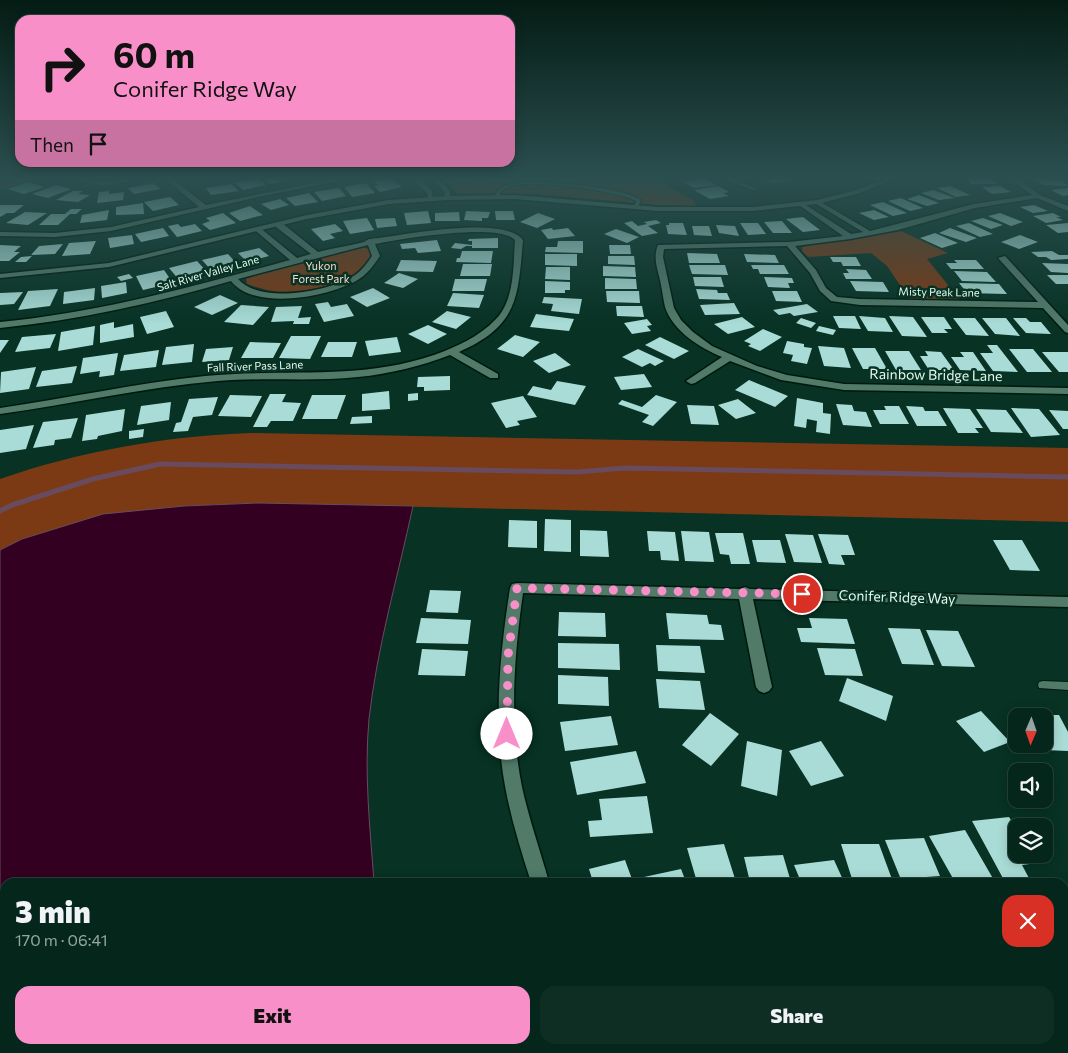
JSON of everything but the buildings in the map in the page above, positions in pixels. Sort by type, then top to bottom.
[{"type":"street","points":[[0,234],[55,234],[123,226]]},
{"type":"street","points":[[0,276],[110,265],[270,226]]},
{"type":"street","points":[[282,226],[316,254]]},
{"type":"street","points":[[834,226],[850,237]]},
{"type":"street","points":[[857,226],[869,233]]},
{"type":"street","points":[[789,244],[850,237],[902,226]]},
{"type":"street","points":[[259,229],[295,260]]},
{"type":"street","name":"Salt River Valley Lane","points":[[0,325],[68,317],[129,306],[194,290],[316,254],[398,236],[447,231],[491,230],[509,232],[516,235],[520,240],[513,297],[508,309],[500,320]]},
{"type":"street","points":[[232,278],[241,287],[269,294],[303,294],[329,290],[346,284],[372,267],[376,256],[370,242]]},
{"type":"street","name":"Rainbow Bridge Lane","points":[[789,244],[660,248],[659,257],[670,308],[677,321],[690,334],[709,348],[728,358],[778,376],[804,382],[844,387],[1068,391]]},
{"type":"street","name":"Misty Peak Lane","points":[[789,244],[813,272],[823,289],[834,299],[860,302],[1045,305]]},
{"type":"street","points":[[1002,258],[1068,330]]},
{"type":"street","name":"Fall River Pass Lane","points":[[0,411],[184,382],[236,377],[327,377],[380,373],[452,352],[471,343],[500,320]]},
{"type":"street","points":[[452,352],[494,376]]},
{"type":"street","points":[[691,382],[728,358]]},
{"type":"street","name":"Conifer Ridge Way","points":[[539,878],[514,791],[507,734],[508,656],[517,588],[745,592],[1068,602]]},
{"type":"street","points":[[745,592],[764,687]]},
{"type":"lane","points":[[1042,685],[1068,686]]},
{"type":"green space","points":[[901,231],[948,253],[927,259],[961,301],[910,300],[887,266],[871,253],[808,257],[802,251],[802,247],[811,245]]},
{"type":"green space","name":"Yukon Forest Park","points":[[354,247],[364,247],[370,250],[369,262],[361,272],[333,285],[316,289],[284,292],[266,290],[247,284],[246,279],[254,276]]},
{"type":"green space","points":[[251,433],[1068,448],[1068,522],[258,503],[184,506],[22,539],[0,550],[0,479],[61,460],[155,441]]},
{"type":"shaded area","points":[[258,503],[413,506],[382,638],[369,719],[367,780],[374,878],[0,878],[0,550],[22,539],[103,514],[184,506]]},
{"type":"waterway","points":[[0,511],[12,505],[93,479],[160,464],[577,472],[625,468],[1068,477]]},
{"type":"route","points":[[507,734],[508,656],[511,621],[517,588],[802,594]]}]
